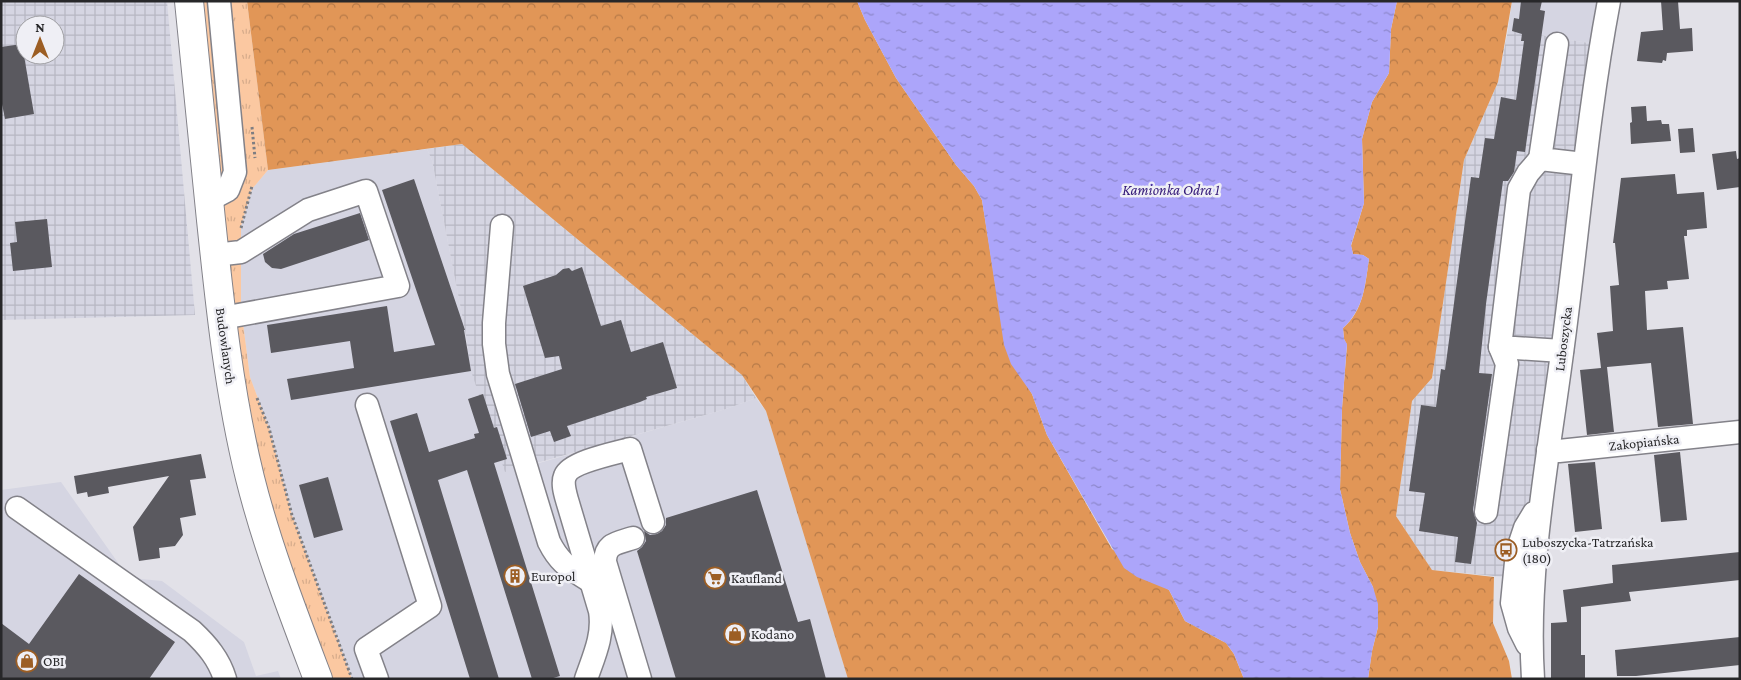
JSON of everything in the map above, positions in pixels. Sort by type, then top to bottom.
[{"type":"main road","name":"Budowlanych","points":[[190,1],[209,200],[227,358],[250,478],[287,596],[318,679]]},
{"type":"street","points":[[209,200],[228,190],[235,172],[219,1]]},
{"type":"street","name":"Luboszycka","points":[[1532,679],[1534,561],[1562,351],[1584,164],[1609,1]]},
{"type":"street","points":[[1486,512],[1507,364],[1500,347],[1520,189],[1528,173],[1540,159],[1557,44]]},
{"type":"street","points":[[1540,159],[1584,164]]},
{"type":"street","points":[[215,255],[240,252],[308,210],[366,191],[398,286],[222,318]]},
{"type":"street","points":[[502,226],[494,323],[494,344],[498,374],[549,542],[563,564],[590,581]]},
{"type":"street","points":[[1500,347],[1562,351]]},
{"type":"street","points":[[367,405],[430,606],[366,649],[377,679]]},
{"type":"street","name":"Zakopiańska","points":[[1548,450],[1559,451],[1740,432]]},
{"type":"street","points":[[586,679],[600,638],[602,625],[600,611],[583,557],[564,485],[565,476],[570,470],[580,464],[630,449],[653,522]]},
{"type":"street","points":[[17,508],[192,631],[210,648],[222,667],[225,679]]},
{"type":"street","points":[[633,538],[608,548],[605,554],[605,562],[640,679]]},
{"type":"path","points":[[255,390],[265,416],[292,515],[352,679]]},
{"type":"shaded area","points":[[1,1],[167,1],[195,315],[1,320]]},
{"type":"shaded area","points":[[1512,1],[1609,1],[1601,45],[1508,30]]},
{"type":"shaded area","points":[[1508,30],[1601,45],[1562,351],[1514,578],[1432,570],[1396,516],[1412,401],[1432,378],[1464,160],[1498,82]]},
{"type":"shaded area","points":[[462,144],[742,375],[756,398],[726,409],[505,472],[471,371],[465,330],[432,160],[427,149]]},
{"type":"shaded area","points":[[427,149],[432,160],[467,347],[522,468],[726,409],[756,398],[766,411],[848,679],[352,679],[292,515],[269,428],[250,377],[241,308],[241,226],[252,189],[268,170]]},
{"type":"shaded area","points":[[61,482],[121,567],[141,579],[162,581],[244,642],[256,676],[278,671],[281,679],[1,679],[1,490]]},
{"type":"green space","points":[[189,1],[247,1],[268,170],[252,189],[241,226],[241,308],[250,377],[269,428],[292,515],[352,679],[319,679],[258,509]]},
{"type":"green space","points":[[247,1],[857,1],[896,78],[956,165],[974,186],[982,200],[1001,319],[1023,379],[1032,394],[1047,435],[1112,549],[1169,590],[1185,621],[1226,643],[1234,654],[1244,679],[848,679],[766,411],[742,375],[462,144],[268,170]]},
{"type":"green space","points":[[1397,1],[1512,1],[1498,82],[1464,160],[1432,378],[1412,401],[1396,516],[1432,570],[1494,577],[1493,623],[1509,661],[1512,679],[1368,679],[1378,627],[1373,587],[1360,562],[1350,533],[1340,489],[1342,408],[1347,345],[1344,339],[1343,328],[1350,321],[1359,305],[1366,278],[1369,259],[1363,255],[1353,254],[1351,246],[1364,203],[1362,139],[1372,102],[1389,73],[1391,29]]},
{"type":"water","name":"Kamionka Odra 1","points":[[857,1],[1397,1],[1391,29],[1389,73],[1372,102],[1362,139],[1364,203],[1351,245],[1353,254],[1363,255],[1369,259],[1366,278],[1359,305],[1350,321],[1343,328],[1344,339],[1347,344],[1342,408],[1340,489],[1350,533],[1360,562],[1373,587],[1378,604],[1378,627],[1368,679],[1244,679],[1234,654],[1226,643],[1185,621],[1169,590],[1137,577],[1124,568],[1047,435],[1032,394],[1011,364],[1004,345],[982,200],[974,186],[956,165],[896,78]]},
{"type":"building","points":[[1521,1],[1542,1],[1540,10],[1545,11],[1525,152],[1517,151],[1514,172],[1508,181],[1503,181],[1486,304],[1479,373],[1492,374],[1473,510],[1477,523],[1471,564],[1455,562],[1458,537],[1419,531],[1425,493],[1409,491],[1421,405],[1436,407],[1441,369],[1445,370],[1471,177],[1479,178],[1485,138],[1494,139],[1501,97],[1516,100],[1524,41],[1521,41],[1522,34],[1512,31],[1514,18],[1519,19]]},
{"type":"building","points":[[1661,1],[1678,1],[1680,29],[1692,28],[1693,51],[1667,53],[1666,61],[1663,60],[1662,63],[1637,61],[1641,32],[1663,30]]},
{"type":"building","points":[[15,45],[15,65],[26,65],[34,114],[5,119],[1,99],[1,47]]},
{"type":"building","points":[[1646,106],[1647,121],[1661,120],[1662,124],[1669,124],[1671,141],[1631,144],[1631,107]]},
{"type":"building","points":[[1693,128],[1695,152],[1680,153],[1678,129]]},
{"type":"building","points":[[1736,151],[1737,159],[1740,158],[1740,187],[1717,190],[1712,154]]},
{"type":"building","points":[[1675,174],[1677,194],[1704,192],[1707,228],[1687,230],[1687,236],[1684,236],[1689,279],[1667,281],[1668,289],[1645,291],[1647,330],[1683,327],[1693,424],[1658,427],[1651,363],[1607,367],[1614,432],[1587,435],[1580,370],[1601,368],[1597,333],[1613,331],[1610,286],[1619,285],[1615,243],[1613,243],[1621,178]]},
{"type":"building","points":[[414,179],[465,330],[471,371],[291,400],[287,379],[354,368],[350,341],[271,353],[267,325],[387,306],[394,352],[435,345],[382,190]]},
{"type":"building","points":[[360,213],[369,240],[281,269],[272,268],[265,262],[263,254],[294,234]]},
{"type":"building","points":[[47,219],[52,267],[13,271],[10,243],[17,242],[15,222]]},
{"type":"building","points":[[582,267],[601,326],[621,320],[631,352],[663,342],[677,388],[646,397],[647,399],[640,402],[567,426],[571,436],[554,442],[550,431],[531,437],[515,384],[562,369],[559,356],[545,358],[523,286],[556,275],[563,269],[569,268],[572,271]]},
{"type":"building","points":[[483,394],[494,428],[497,427],[507,459],[494,463],[560,676],[550,679],[532,679],[467,470],[438,480],[499,679],[470,679],[390,421],[417,413],[429,452],[475,438],[474,434],[479,433],[468,399]]},
{"type":"building","points":[[1680,452],[1687,520],[1661,522],[1654,455]]},
{"type":"building","points":[[201,454],[206,478],[190,480],[196,515],[180,518],[183,535],[175,546],[159,548],[160,558],[139,561],[133,527],[169,476],[108,487],[109,493],[88,497],[87,492],[77,494],[74,476]]},
{"type":"building","points":[[1595,462],[1602,529],[1575,532],[1568,464]]},
{"type":"building","points":[[328,477],[343,530],[314,538],[299,485]]},
{"type":"building","name":"Kaufland","points":[[757,490],[798,622],[810,619],[826,679],[676,679],[637,551],[646,541],[644,531],[650,535],[657,534],[666,525],[666,518]]},
{"type":"building","points":[[1740,552],[1740,580],[1629,592],[1631,601],[1581,607],[1581,655],[1585,655],[1585,679],[1551,679],[1551,623],[1567,622],[1563,590],[1613,583],[1612,565]]},
{"type":"building","points":[[79,574],[175,642],[149,679],[1,679],[1,623],[29,644]]},
{"type":"building","points":[[1740,637],[1740,665],[1636,676],[1617,676],[1615,650]]},
{"type":"place","name":"Luboszycka-Tatrzańska (180)","points":[[1506,550]]},
{"type":"place","name":"Europol","points":[[515,576]]},
{"type":"place","name":"Kaufland","points":[[715,578]]},
{"type":"place","name":"Kodano","points":[[735,634]]},
{"type":"place","name":"OBI","points":[[27,661]]}]
